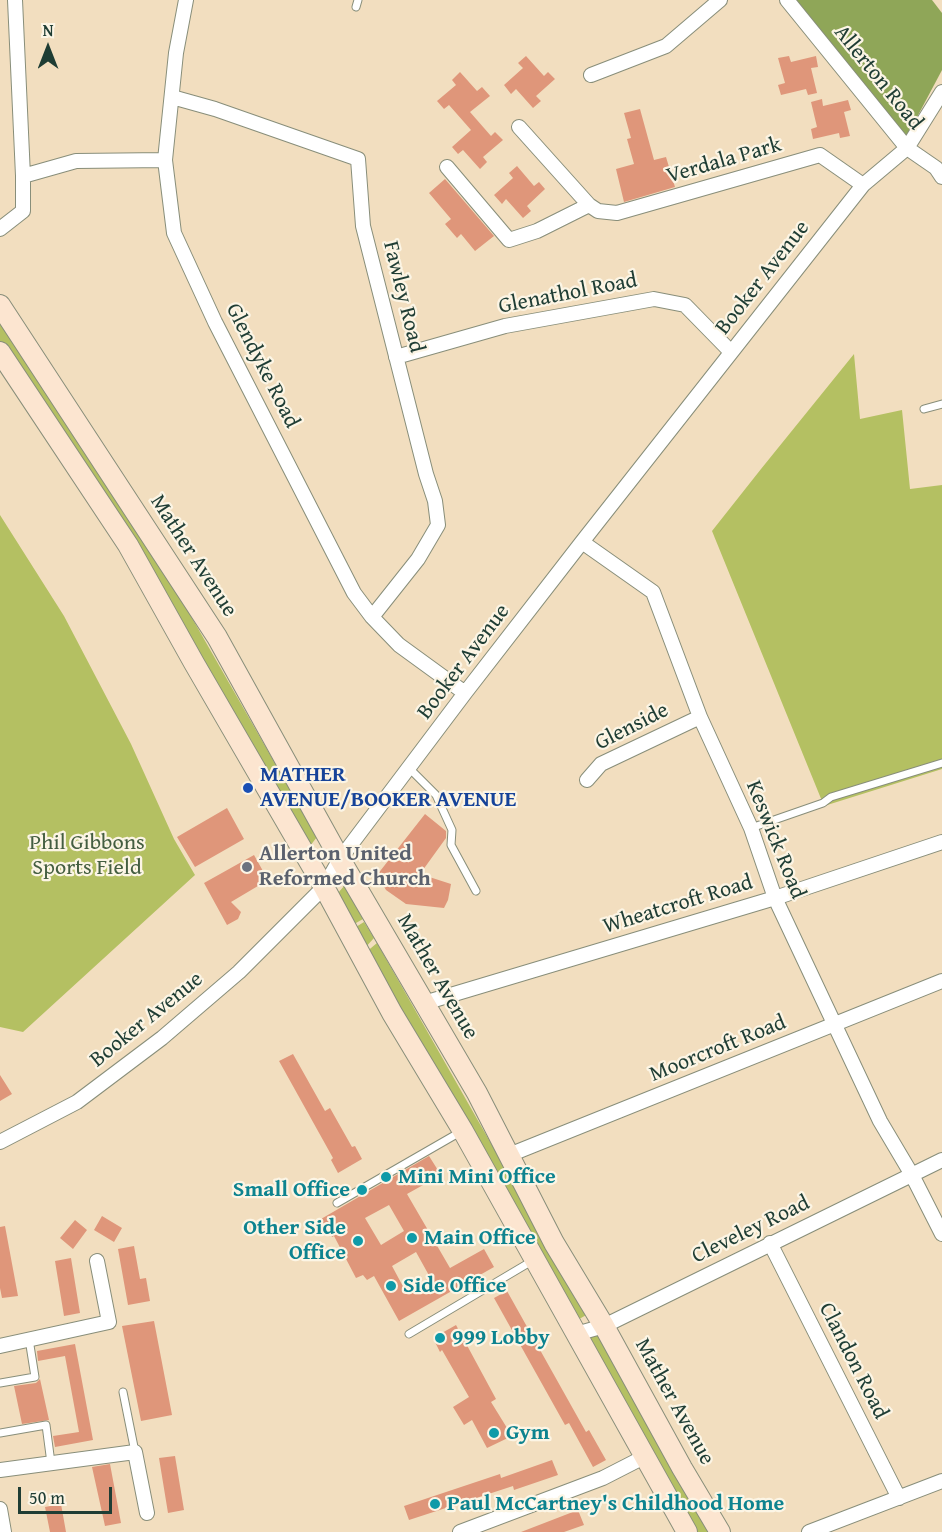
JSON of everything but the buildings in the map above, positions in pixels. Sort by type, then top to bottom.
[{"type":"main road","name":"Mather Avenue","points":[[0,305],[217,637],[340,859],[477,1093],[554,1243],[604,1326],[676,1458],[720,1532]]},
{"type":"main road","points":[[0,352],[128,545],[646,1455],[687,1532]]},
{"type":"street","points":[[0,229],[23,211],[15,0]]},
{"type":"street","name":"Glendyke Road","points":[[186,0],[176,53],[165,160],[174,233],[215,322],[354,593],[372,617],[399,645],[465,693]]},
{"type":"street","points":[[591,75],[666,46],[720,0]]},
{"type":"street","name":"Allerton Road","points":[[787,0],[907,148],[936,168],[942,177]]},
{"type":"street","name":"Booker Avenue","points":[[0,1142],[77,1102],[162,1038],[239,972],[324,887],[340,859],[582,542],[863,185],[907,148],[942,92]]},
{"type":"street","name":"Fawley Road","points":[[172,96],[358,159],[363,226],[426,474],[435,501],[438,525],[418,559],[372,617]]},
{"type":"street","points":[[447,167],[509,240],[537,231],[589,205],[519,127]]},
{"type":"street","name":"Verdala Park","points":[[589,205],[597,211],[617,213],[820,155],[863,185]]},
{"type":"street","points":[[23,176],[76,161],[165,160]]},
{"type":"street","name":"Glenathol Road","points":[[396,357],[506,326],[654,299],[685,305],[731,352]]},
{"type":"street","name":"Keswick Road","points":[[582,542],[653,592],[700,717],[751,828],[775,898],[880,1121],[912,1175],[942,1234]]},
{"type":"street","name":"Glenside","points":[[587,780],[601,764],[700,717]]},
{"type":"street","name":"Wheatcroft Road","points":[[424,1003],[775,898],[942,842]]},
{"type":"street","name":"Moorcroft Road","points":[[509,1155],[942,981]]},
{"type":"street","name":"Cleveley Road","points":[[576,1334],[604,1326],[942,1160]]},
{"type":"street","name":"Clandon Road","points":[[770,1244],[899,1498]]},
{"type":"street","points":[[0,1346],[109,1322],[97,1261]]},
{"type":"street","points":[[0,1470],[135,1452],[147,1513]]},
{"type":"street","points":[[460,1532],[482,1528],[603,1478],[646,1455]]},
{"type":"street","points":[[809,1532],[942,1481]]},
{"type":"street","points":[[0,1509],[4,1532]]},
{"type":"lane","points":[[924,409],[942,404]]},
{"type":"lane","points":[[751,828],[823,803],[831,797],[942,763]]},
{"type":"lane","points":[[410,768],[436,795],[452,830],[451,845],[476,891]]},
{"type":"lane","points":[[337,1203],[462,1131]]},
{"type":"lane","points":[[409,1334],[535,1260]]},
{"type":"lane","points":[[0,1383],[35,1377],[29,1339]]},
{"type":"lane","points":[[123,1392],[135,1452]]},
{"type":"lane","points":[[0,1433],[46,1425],[51,1463]]},
{"type":"green space","points":[[792,0],[932,0],[942,13],[942,70],[907,136],[901,132]]},
{"type":"green space","points":[[0,316],[164,570],[192,618],[317,837],[306,851],[0,345]]},
{"type":"green space","points":[[854,354],[860,419],[902,410],[910,489],[942,485],[942,769],[824,806],[712,531]]},
{"type":"green space","name":"Phil Gibbons Sports Field","points":[[0,515],[64,616],[131,744],[174,839],[195,875],[23,1032],[0,1027]]},
{"type":"green space","points":[[344,886],[363,919],[349,927],[333,899]]},
{"type":"green space","points":[[364,922],[374,938],[363,950],[351,930]]},
{"type":"green space","points":[[377,943],[588,1314],[574,1322],[365,953]]},
{"type":"green space","points":[[598,1331],[712,1532],[693,1532],[584,1337]]},
{"type":"place","name":"MATHER AVENUE/BOOKER AVENUE","points":[[248,788]]},
{"type":"place","name":"Allerton United Reformed Church","points":[[247,867]]},
{"type":"place","name":"Mini Mini Office","points":[[386,1177]]},
{"type":"place","name":"Small Office","points":[[362,1190]]},
{"type":"place","name":"Main Office","points":[[412,1238]]},
{"type":"place","name":"Other Side Office","points":[[358,1241]]},
{"type":"place","name":"Side Office","points":[[391,1286]]},
{"type":"place","name":"999 Lobby","points":[[440,1338]]},
{"type":"place","name":"Gym","points":[[494,1433]]},
{"type":"place","name":"Paul McCartney's Childhood Home","points":[[435,1504]]}]
